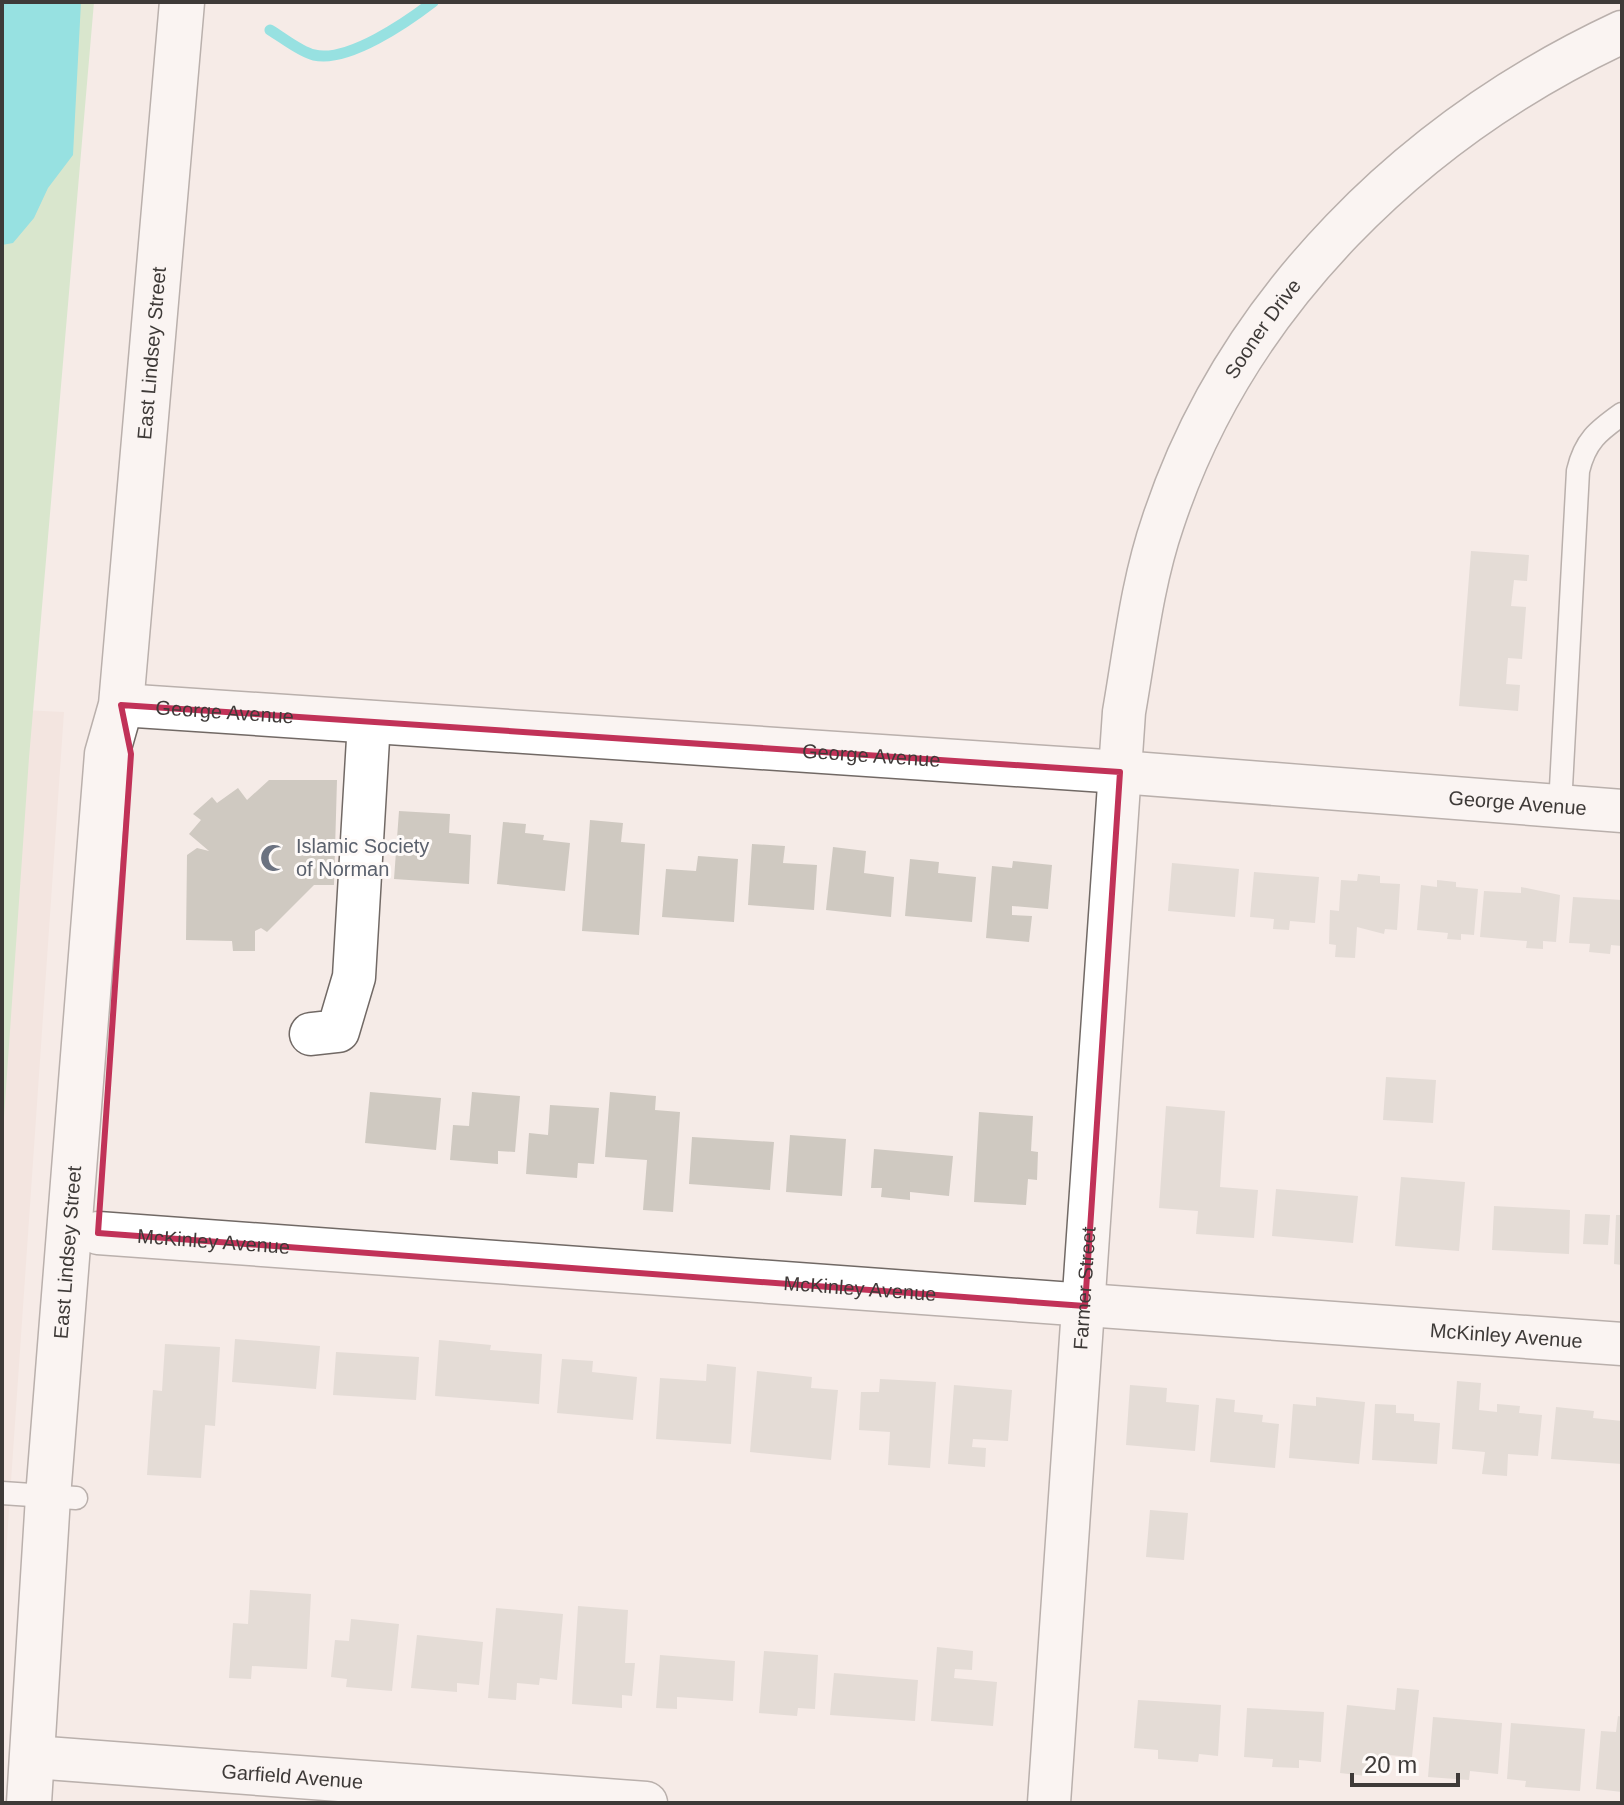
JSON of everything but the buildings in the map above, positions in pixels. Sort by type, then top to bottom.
[{"type":"street","name":"East Lindsey Street","points":[[54,1803],[45,1758],[107,754],[121,705],[182,2]]},
{"type":"street","name":"Sooner Drive","points":[[1120,772],[1127,694],[1151,561],[1162,524],[1203,427],[1273,312],[1351,217],[1407,168],[1535,75],[1622,32]]},
{"type":"street","name":"East Lindsey Street","points":[[62,1497],[98,1233],[131,754],[121,705]]},
{"type":"street","name":"George Avenue","points":[[121,705],[1120,772],[1622,811]]},
{"type":"street","points":[[311,1034],[338,1031],[354,977],[369,722]]},
{"type":"street","name":"Farmer Street","points":[[1049,1803],[1120,772]]},
{"type":"street","name":"McKinley Avenue","points":[[98,1233],[1622,1344]]},
{"type":"street","name":"East Lindsey Street","points":[[29,1803],[45,1758]]},
{"type":"street","name":"Garfield Avenue","points":[[45,1758],[646,1803]]},
{"type":"lane","points":[[1560,806],[1578,471],[1583,451],[1594,434],[1622,414]]},
{"type":"lane","points":[[2,1493],[62,1497]]},
{"type":"highlighted area","points":[[121,705],[1120,772],[1085,1306],[98,1233],[131,754]]},
{"type":"shaded area","points":[[2,709],[64,712],[2,1612]]},
{"type":"green space","points":[[2,2],[94,2],[29,758],[2,1146]]},
{"type":"water","points":[[2,2],[81,2],[73,155],[48,188],[34,218],[13,243],[2,245]]},
{"type":"waterway","points":[[270,30],[297,48],[314,55],[328,56],[376,39],[433,2]]},
{"type":"place","name":"Islamic Society of Norman","points":[[274,858]]}]
